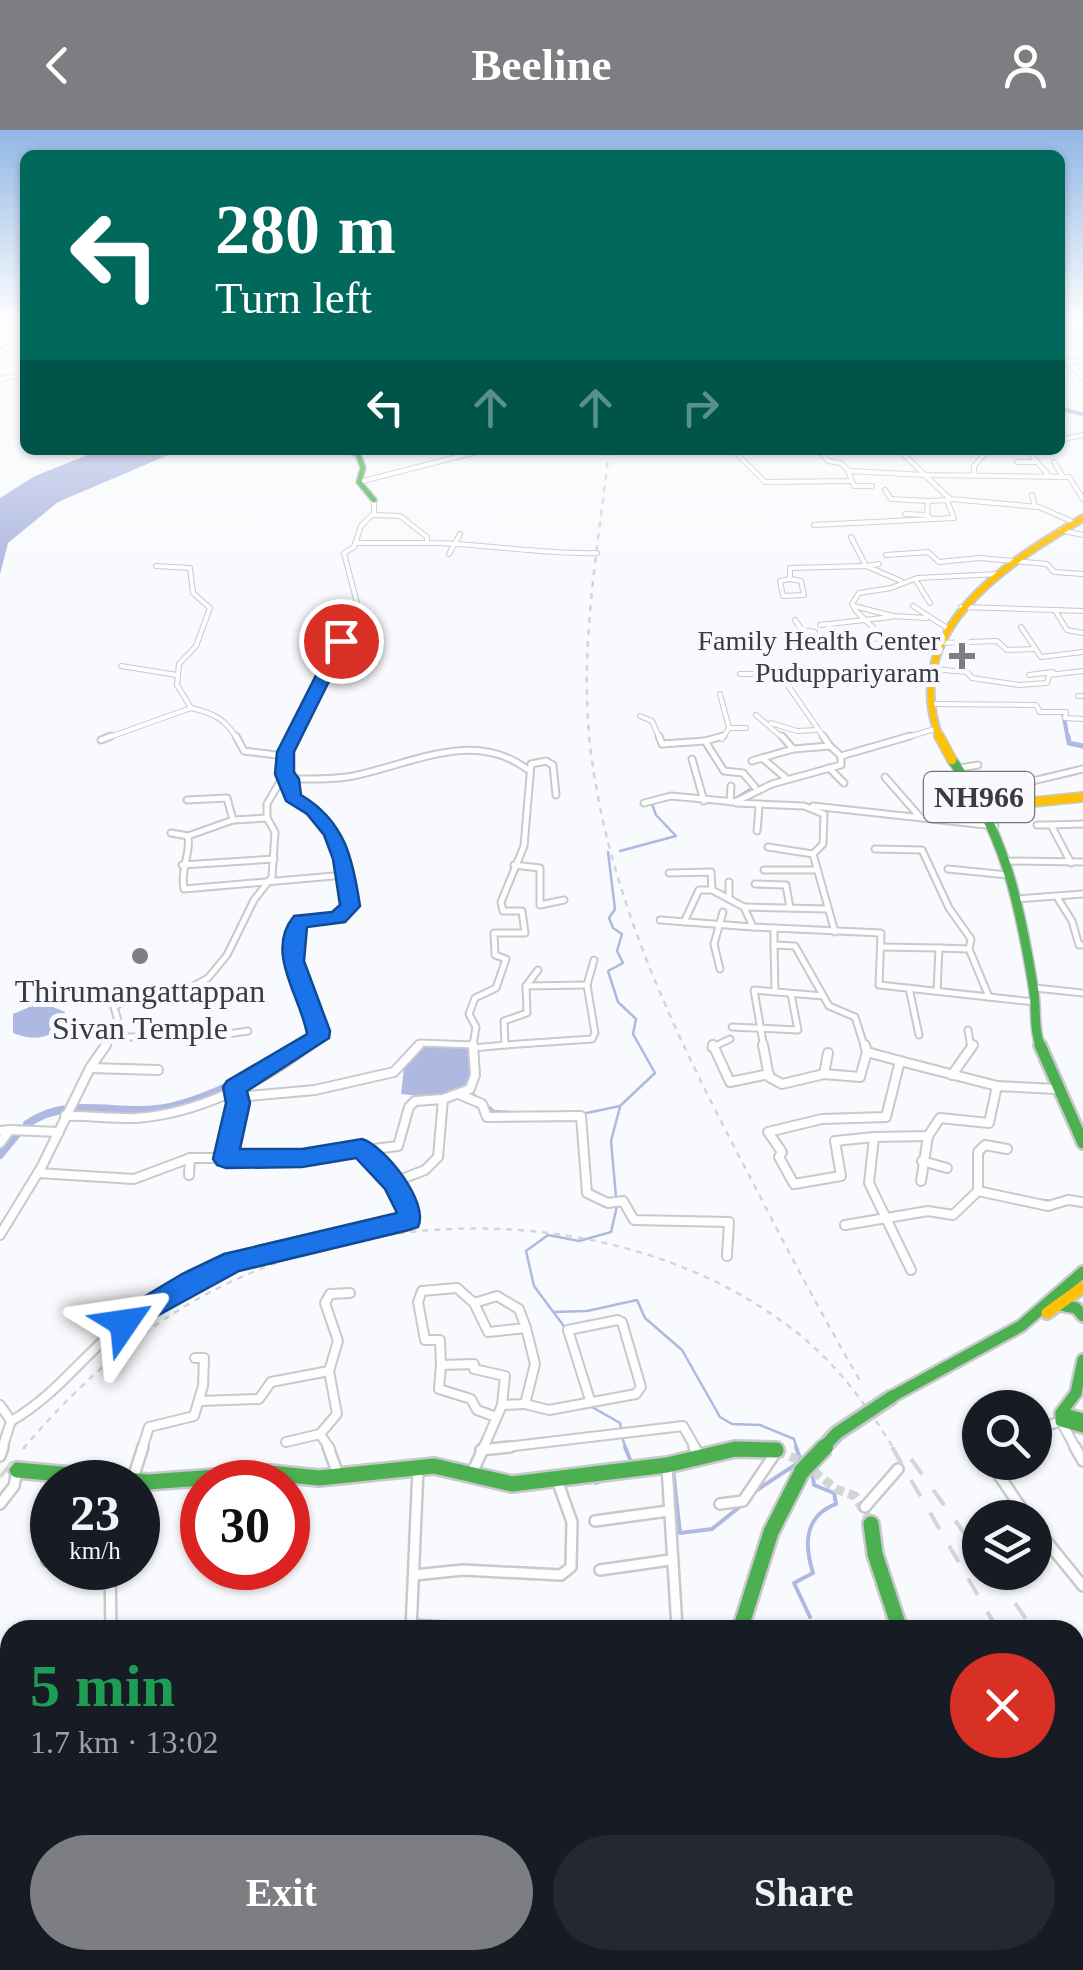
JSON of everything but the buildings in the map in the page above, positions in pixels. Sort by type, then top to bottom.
[{"type":"main road","points":[[358,455],[363,468],[359,482],[374,500]]},
{"type":"main road","name":"NH966","points":[[1078,520],[1059,529],[998,574],[961,608],[938,644],[930,704],[938,740],[995,826],[1007,861],[1034,988],[1038,1040],[1083,1143]]},
{"type":"main road","points":[[986,808],[1083,797]]},
{"type":"main road","points":[[1021,1326],[1083,1272]]},
{"type":"main road","points":[[743,1620],[770,1532],[802,1472],[837,1434],[897,1393],[1061,1304],[1083,1287]]},
{"type":"main road","points":[[1061,1304],[1076,1308],[1083,1316]]},
{"type":"main road","points":[[1061,1417],[1076,1393],[1083,1360]]},
{"type":"main road","points":[[1061,1417],[1083,1418]]},
{"type":"main road","points":[[1061,1417],[1083,1427]]},
{"type":"main road","points":[[160,1480],[270,1473],[319,1478],[450,1467],[493,1483],[512,1484],[666,1464],[735,1449],[776,1450]]},
{"type":"main road","points":[[16,1470],[30,1472]]},
{"type":"main road","points":[[871,1524],[897,1620]]},
{"type":"street","points":[[359,482],[464,455]]},
{"type":"street","points":[[738,455],[765,482],[852,481]]},
{"type":"street","points":[[825,455],[828,461],[841,463],[854,486],[872,486]]},
{"type":"street","points":[[814,525],[955,518],[948,500],[905,455]]},
{"type":"street","points":[[974,475],[974,466],[984,455]]},
{"type":"street","points":[[1031,455],[1050,478]]},
{"type":"street","points":[[1017,462],[1036,462]]},
{"type":"street","points":[[1054,462],[1063,477]]},
{"type":"street","points":[[847,470],[1071,478],[1083,500]]},
{"type":"street","points":[[885,490],[890,499],[1035,507],[1078,520]]},
{"type":"street","points":[[1032,495],[1035,507]]},
{"type":"street","points":[[64,1116],[152,1116],[194,1104],[235,1087],[318,1038],[319,1031],[293,961],[297,926],[302,921],[338,918],[346,912],[351,898],[333,834],[314,810],[292,797],[285,756],[356,612],[344,553],[373,515],[374,500]]},
{"type":"street","points":[[927,515],[928,501]]},
{"type":"street","points":[[905,514],[927,515],[932,520]]},
{"type":"street","points":[[373,515],[400,516],[427,537],[427,543]]},
{"type":"street","points":[[1059,529],[1083,534]]},
{"type":"street","points":[[448,554],[460,534]]},
{"type":"street","points":[[851,537],[866,566],[902,581]]},
{"type":"street","points":[[355,542],[454,543],[547,554],[597,553]]},
{"type":"street","points":[[920,543],[940,562],[983,556],[1048,564],[1054,572],[1083,574]]},
{"type":"street","points":[[886,555],[928,552]]},
{"type":"street","points":[[790,580],[790,568],[879,564]]},
{"type":"street","points":[[156,566],[190,568],[193,593],[210,608],[196,646],[179,664],[176,674],[177,685],[191,708]]},
{"type":"street","points":[[853,606],[858,593],[890,588],[914,578],[998,574]]},
{"type":"street","points":[[914,578],[930,603]]},
{"type":"street","points":[[780,580],[790,580],[801,581],[804,596],[784,596],[780,580]]},
{"type":"street","points":[[853,606],[892,616],[927,618]]},
{"type":"street","points":[[853,606],[891,645]]},
{"type":"street","points":[[914,606],[947,628]]},
{"type":"street","points":[[961,608],[1083,611]]},
{"type":"street","points":[[1056,612],[1067,630],[1083,633]]},
{"type":"street","points":[[820,625],[892,616]]},
{"type":"street","points":[[796,620],[802,630],[815,632],[812,637],[826,642],[891,645],[997,641],[1007,650],[1034,650]]},
{"type":"street","points":[[1021,627],[1041,656],[1083,652]]},
{"type":"street","points":[[122,666],[176,674]]},
{"type":"street","points":[[932,670],[967,672],[972,678],[1016,686],[1042,686],[1050,676],[1083,670]]},
{"type":"street","points":[[1029,675],[1083,670]]},
{"type":"street","points":[[732,802],[755,787],[843,764],[780,674],[740,674]]},
{"type":"street","points":[[720,694],[730,728]]},
{"type":"street","points":[[930,704],[1036,705],[1040,712],[1066,712],[1065,718],[1083,718]]},
{"type":"street","points":[[101,740],[191,708],[211,713],[228,724],[244,751],[285,756]]},
{"type":"street","points":[[756,715],[798,732],[817,730]]},
{"type":"street","points":[[640,716],[652,721],[662,744],[721,740],[730,728]]},
{"type":"street","points":[[770,723],[793,749]]},
{"type":"street","points":[[730,728],[746,728]]},
{"type":"street","points":[[841,756],[935,728]]},
{"type":"street","points":[[705,741],[724,771],[744,773],[755,787]]},
{"type":"street","points":[[752,760],[793,749],[830,746]]},
{"type":"street","points":[[287,776],[352,776],[444,749],[508,753],[528,769]]},
{"type":"street","points":[[762,758],[787,780]]},
{"type":"street","points":[[692,759],[704,800]]},
{"type":"street","points":[[528,769],[538,761],[553,765],[556,795]]},
{"type":"street","points":[[959,768],[978,765]]},
{"type":"street","points":[[829,768],[844,784]]},
{"type":"street","points":[[38,1173],[134,1178],[190,1158],[302,1158],[398,1146],[409,1106],[416,1100],[443,1099],[470,1089],[475,1075],[472,1045],[476,1028],[469,1014],[475,998],[496,988],[506,959],[495,955],[494,933],[526,932],[522,911],[504,911],[501,902],[528,823],[528,769]]},
{"type":"street","points":[[977,794],[1000,792],[1054,771],[1083,769]]},
{"type":"street","points":[[267,818],[267,804],[287,776]]},
{"type":"street","points":[[885,778],[919,818]]},
{"type":"street","points":[[731,786],[732,802]]},
{"type":"street","points":[[648,802],[672,796],[759,807],[813,806],[995,826]]},
{"type":"street","points":[[187,800],[228,798],[233,820]]},
{"type":"street","points":[[813,806],[824,814],[826,825],[823,844],[813,854]]},
{"type":"street","points":[[757,831],[759,807]]},
{"type":"street","points":[[0,1236],[38,1173],[90,1068],[119,1024],[114,1006],[133,997],[161,1002],[210,977],[261,886],[272,877],[274,824],[267,818],[233,820],[188,836],[171,833]]},
{"type":"street","points":[[1037,826],[1083,824]]},
{"type":"street","points":[[1052,825],[1071,862]]},
{"type":"street","points":[[188,836],[190,850],[182,865],[184,889],[245,883],[261,886],[346,875]]},
{"type":"street","points":[[768,847],[813,854]]},
{"type":"street","points":[[875,850],[922,850],[949,908],[972,939],[969,949],[989,997]]},
{"type":"street","points":[[813,854],[834,932]]},
{"type":"street","points":[[182,865],[274,859]]},
{"type":"street","points":[[1007,861],[1083,862]]},
{"type":"street","points":[[514,865],[540,868],[540,905],[564,900]]},
{"type":"street","points":[[948,869],[1010,875]]},
{"type":"street","points":[[669,872],[707,870],[711,872],[712,890]]},
{"type":"street","points":[[764,870],[818,870]]},
{"type":"street","points":[[729,882],[729,899]]},
{"type":"street","points":[[755,884],[786,885],[790,908]]},
{"type":"street","points":[[684,922],[698,890],[712,890],[744,906],[828,909]]},
{"type":"street","points":[[1015,899],[1083,894]]},
{"type":"street","points":[[1057,897],[1072,921],[1079,945],[1083,945]]},
{"type":"street","points":[[744,906],[754,926]]},
{"type":"street","points":[[720,969],[714,944],[724,912]]},
{"type":"street","points":[[660,920],[881,933],[879,985],[1035,1002]]},
{"type":"street","points":[[774,928],[774,992]]},
{"type":"street","points":[[774,945],[795,946],[836,1012],[854,1017],[868,1052],[860,1077],[824,1074],[782,1084],[768,1074],[754,990],[824,996]]},
{"type":"street","points":[[881,947],[969,949]]},
{"type":"street","points":[[937,992],[939,948]]},
{"type":"street","points":[[238,1097],[315,1090],[394,1072],[421,1043],[472,1045],[592,1039],[595,1034],[586,984],[594,960]]},
{"type":"street","points":[[505,1044],[504,1021],[528,1014],[526,986],[538,970]]},
{"type":"street","points":[[526,986],[586,984]]},
{"type":"street","points":[[909,988],[919,1035]]},
{"type":"street","points":[[1034,988],[1083,992]]},
{"type":"street","points":[[732,1028],[798,1030],[792,994]]},
{"type":"street","points":[[952,1075],[973,1046],[968,1030]]},
{"type":"street","points":[[112,1037],[159,1039],[248,1031]]},
{"type":"street","points":[[730,1039],[710,1046],[730,1082],[768,1074]]},
{"type":"street","points":[[868,1052],[997,1086],[1058,1089]]},
{"type":"street","points":[[824,1074],[828,1053]]},
{"type":"street","points":[[900,1061],[886,1117],[822,1120],[768,1132],[782,1152],[779,1156],[794,1184],[842,1176],[836,1140],[928,1136]]},
{"type":"street","points":[[90,1068],[158,1070]]},
{"type":"street","points":[[921,1180],[928,1136],[940,1118],[989,1124],[994,1118],[997,1086]]},
{"type":"street","points":[[226,1159],[238,1097],[235,1087]]},
{"type":"street","points":[[461,1095],[482,1104],[487,1116],[582,1116],[587,1193],[608,1203],[624,1201],[634,1220],[729,1222],[727,1256]]},
{"type":"street","points":[[394,1182],[426,1170],[438,1157],[443,1099]]},
{"type":"street","points":[[0,1143],[10,1130]]},
{"type":"street","points":[[0,1131],[59,1132]]},
{"type":"street","points":[[874,1137],[869,1183],[911,1270]]},
{"type":"street","points":[[845,1226],[928,1211],[953,1214],[978,1190],[978,1152],[985,1145],[1006,1148]]},
{"type":"street","points":[[0,1456],[11,1421],[32,1411],[124,1323],[191,1282],[234,1262],[409,1220],[410,1210],[394,1182],[362,1148]]},
{"type":"street","points":[[189,1175],[190,1158]]},
{"type":"street","points":[[922,1161],[947,1168]]},
{"type":"street","points":[[978,1190],[1048,1206],[1068,1200],[1083,1202]]},
{"type":"street","points":[[496,1417],[476,1410],[471,1400],[439,1389],[440,1340],[425,1340],[418,1302],[422,1291],[457,1288],[474,1303],[488,1332],[526,1328]]},
{"type":"street","points":[[286,1442],[320,1434],[337,1414],[330,1372],[338,1341],[328,1320],[326,1299],[330,1294],[350,1293]]},
{"type":"street","points":[[474,1303],[498,1296],[519,1309],[535,1364],[525,1404]]},
{"type":"street","points":[[502,1405],[525,1404],[549,1410],[636,1394],[640,1387],[622,1322],[568,1330],[590,1400]]},
{"type":"street","points":[[139,1460],[149,1427],[194,1416],[207,1361],[195,1358]]},
{"type":"street","points":[[441,1366],[474,1364],[474,1369],[505,1376],[502,1405],[479,1450],[472,1474]]},
{"type":"street","points":[[200,1402],[259,1399],[272,1382],[330,1372]]},
{"type":"street","points":[[0,1406],[11,1421]]},
{"type":"street","points":[[1052,1422],[1061,1417],[1083,1461]]},
{"type":"street","points":[[479,1450],[683,1426],[702,1458]]},
{"type":"street","points":[[320,1434],[334,1455],[338,1475]]},
{"type":"street","points":[[720,1504],[743,1500],[776,1450]]},
{"type":"street","points":[[666,1464],[676,1620]]},
{"type":"street","points":[[411,1620],[418,1468]]},
{"type":"street","points":[[865,1507],[898,1469]]},
{"type":"street","points":[[0,1504],[14,1486],[16,1470]]},
{"type":"street","points":[[414,1575],[464,1570],[561,1574],[571,1567],[575,1534],[572,1514],[556,1479]]},
{"type":"street","points":[[595,1520],[668,1511]]},
{"type":"street","points":[[1052,1549],[1083,1586]]},
{"type":"street","points":[[600,1570],[670,1560]]},
{"type":"street","points":[[111,1590],[112,1620]]},
{"type":"water","points":[[88,455],[168,455],[58,502],[8,543],[0,574],[0,498],[35,476]]},
{"type":"water","points":[[41,1002],[65,1012],[61,1026],[42,1037],[13,1033],[13,1014]]},
{"type":"water","points":[[422,1044],[468,1046],[471,1070],[467,1088],[432,1097],[401,1094],[404,1067]]},
{"type":"waterway","points":[[1065,410],[1083,414]]},
{"type":"waterway","points":[[1063,713],[1068,739]]},
{"type":"waterway","points":[[1068,736],[1069,743],[1083,746]]},
{"type":"waterway","points":[[786,777],[803,773]]},
{"type":"waterway","points":[[734,799],[752,788]]},
{"type":"waterway","points":[[620,851],[676,836],[656,815],[652,804]]},
{"type":"waterway","points":[[582,1114],[620,1106],[655,1073],[633,1034],[636,1019],[618,1002],[608,971],[623,963],[617,951],[622,934],[613,928],[609,918],[615,909],[608,852]]},
{"type":"waterway","points":[[299,1048],[307,1043]]},
{"type":"waterway","points":[[27,1124],[61,1110],[152,1110],[188,1102],[239,1081],[303,1045]]},
{"type":"waterway","points":[[472,1093],[494,1111],[525,1113]]},
{"type":"waterway","points":[[616,1197],[611,1141],[620,1107]]},
{"type":"waterway","points":[[0,1155],[18,1133]]},
{"type":"waterway","points":[[1035,1199],[1052,1201]]},
{"type":"waterway","points":[[566,1329],[534,1286],[526,1251],[548,1235],[579,1241],[611,1232],[617,1206]]},
{"type":"waterway","points":[[554,1312],[587,1311],[637,1300],[645,1318],[682,1350],[720,1417],[732,1424],[760,1425],[794,1439],[797,1449]]},
{"type":"waterway","points":[[592,1407],[620,1423],[621,1428]]},
{"type":"waterway","points":[[623,1440],[626,1449]]},
{"type":"waterway","points":[[625,1447],[631,1462]]},
{"type":"waterway","points":[[754,1492],[801,1461],[796,1447]]},
{"type":"waterway","points":[[673,1469],[680,1533],[712,1529],[742,1505]]},
{"type":"waterway","points":[[810,1617],[794,1583],[813,1573],[808,1552],[812,1523],[836,1504],[834,1493],[814,1485],[812,1471]]},
{"type":"waterway","points":[[596,1483],[612,1477]]},
{"type":"tunnel","points":[[777,1451],[801,1461],[836,1489],[855,1496],[871,1523]]},
{"type":"railway","points":[[608,455],[591,601],[587,677],[591,753],[614,864],[651,972],[698,1076],[862,1384]]},
{"type":"railway","points":[[23,1449],[69,1398],[120,1352],[204,1295],[302,1254],[373,1237],[446,1229],[520,1230],[593,1240],[663,1260],[730,1289],[791,1328],[821,1354],[860,1399],[894,1449]]},
{"type":"railway","points":[[0,1477],[25,1447]]},
{"type":"railway","points":[[892,1447],[992,1620]]},
{"type":"railway","points":[[911,1459],[962,1530]]},
{"type":"railway","points":[[1006,1590],[1027,1620]]},
{"type":"traffic: fast","points":[[358,455],[363,468],[359,482],[374,500]]},
{"type":"traffic: fast","points":[[952,760],[977,794],[1002,844],[1034,988],[1038,1041],[1083,1143]]},
{"type":"traffic: fast","points":[[893,1396],[1021,1326],[1083,1272]]},
{"type":"traffic: fast","points":[[1061,1305],[1076,1308],[1083,1316]]},
{"type":"traffic: fast","points":[[1083,1360],[1076,1393],[1061,1413],[1061,1421],[1083,1427]]},
{"type":"traffic: fast","points":[[802,1471],[837,1433],[893,1396]]},
{"type":"traffic: fast","points":[[1061,1413],[1083,1419]]},
{"type":"traffic: fast","points":[[17,1470],[148,1482],[270,1473],[319,1478],[434,1466],[512,1484],[667,1465],[735,1449],[776,1450]]},
{"type":"traffic: fast","points":[[743,1620],[771,1532],[802,1471]]},
{"type":"traffic: fast","points":[[871,1524],[875,1554],[897,1620]]},
{"type":"traffic: slow","points":[[952,760],[936,729],[931,696],[941,645],[954,620],[989,580],[1083,518]]},
{"type":"traffic: slow","points":[[985,807],[1083,797]]},
{"type":"traffic: slow","points":[[1047,1313],[1083,1287]]},
{"type":"place","name":"Family Health Center Puduppariyaram","points":[[962,656]]},
{"type":"place","name":"Thirumangattappan Sivan Temple","points":[[140,956]]},
{"type":"route","points":[[124,1323],[191,1282],[234,1262],[409,1220],[410,1210],[394,1182],[362,1148],[302,1158],[226,1159],[238,1103],[235,1087],[318,1038],[319,1031],[293,961],[297,926],[302,921],[338,918],[350,906],[343,859],[333,834],[314,810],[292,797],[290,779],[284,774],[286,752],[341,641]]}]
